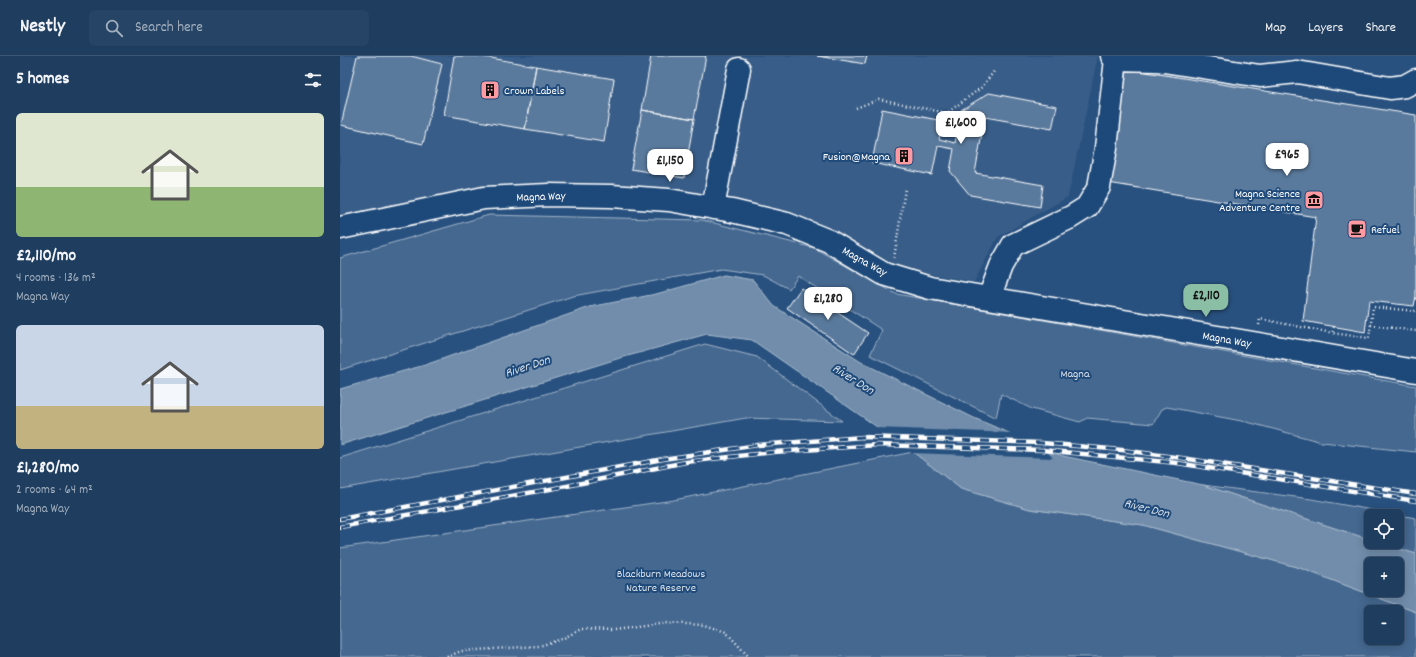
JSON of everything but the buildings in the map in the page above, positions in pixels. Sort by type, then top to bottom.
[{"type":"street","points":[[989,298],[1001,266],[1013,245],[1071,217],[1086,207],[1099,187],[1106,148],[1114,58],[1157,60],[1260,76],[1297,72],[1390,88],[1405,86],[1416,80]]},
{"type":"street","points":[[713,208],[739,69]]},
{"type":"street","name":"Magna Way","points":[[340,228],[484,198],[549,195],[611,196],[669,200],[787,224],[829,241],[884,274],[930,288],[1416,371]]},
{"type":"path","points":[[856,108],[879,99],[947,113],[982,87],[995,70]]},
{"type":"path","points":[[891,276],[905,189]]},
{"type":"path","points":[[1257,344],[1260,319],[1369,338],[1373,307],[1416,311]]},
{"type":"path","points":[[1371,324],[1416,331]]},
{"type":"path","points":[[1332,332],[1334,326]]},
{"type":"path","points":[[447,657],[461,651],[540,646],[562,639],[581,629],[614,630],[667,623],[704,625],[726,632],[749,657]]},
{"type":"shaded area","points":[[340,56],[1098,56],[1068,197],[998,237],[974,282],[902,269],[833,232],[759,204],[668,191],[573,184],[446,193],[340,220]]},
{"type":"green space","name":"Magna","points":[[489,215],[702,220],[814,248],[896,294],[1416,386],[1416,452],[1322,442],[1247,422],[1167,407],[1162,409],[1153,424],[1087,418],[1080,422],[1032,409],[1001,394],[996,418],[870,355],[882,330],[798,276],[789,289],[763,275],[721,269],[573,296],[340,370],[340,258]]},
{"type":"green space","points":[[705,344],[757,357],[842,421],[746,418],[340,489],[340,458]]},
{"type":"green space","name":"Blackburn Meadows Nature Reserve","points":[[913,452],[961,489],[1030,509],[1143,525],[1300,568],[1364,592],[1364,597],[1376,597],[1398,605],[1364,605],[1364,645],[1404,645],[1404,607],[1416,612],[1416,657],[340,657],[340,548],[674,500]]},
{"type":"green space","points":[[1203,485],[1311,499],[1366,509],[1364,509],[1364,538]]},
{"type":"green space","points":[[1404,516],[1416,518],[1416,554],[1400,549],[1404,549]]},
{"type":"water","name":"River Don","points":[[724,275],[753,280],[774,306],[861,362],[974,418],[1063,456],[1203,485],[1364,538],[1364,549],[1400,549],[1416,554],[1416,612],[1404,607],[1404,605],[1398,605],[1376,597],[1404,597],[1404,557],[1364,557],[1364,592],[1300,568],[1143,525],[1030,509],[961,489],[913,452],[752,340],[707,334],[617,359],[340,445],[340,389],[425,365],[590,307],[656,294]]},
{"type":"pier","points":[[876,428],[1015,433],[1039,443],[1053,458],[911,453]]},
{"type":"railway","points":[[340,519],[663,459],[758,445],[863,437],[1042,443],[1122,450],[1416,494]]},
{"type":"railway","points":[[340,527],[567,486],[686,462],[774,452],[878,445],[1042,450],[1177,463],[1416,501]]},
{"type":"place","name":"Crown Labels","points":[[490,90]]},
{"type":"place","name":"Fusion@Magna","points":[[904,156]]},
{"type":"place","name":"Magna Science Adventure Centre","points":[[1314,200]]},
{"type":"place","name":"Refuel","points":[[1357,229]]}]
